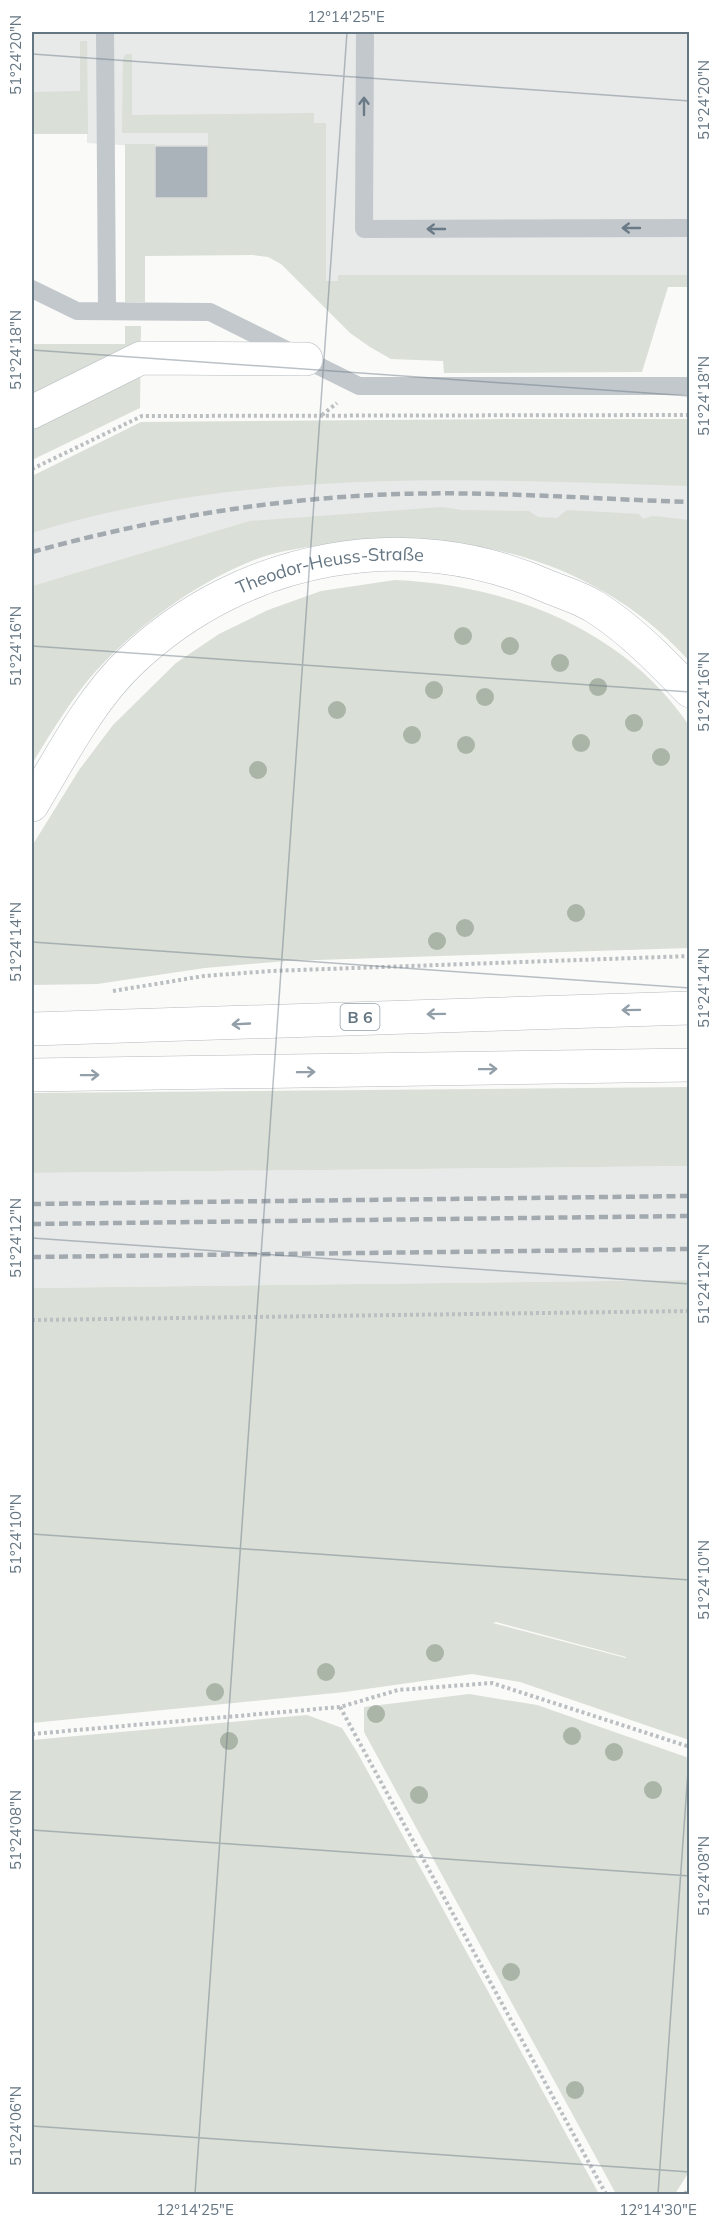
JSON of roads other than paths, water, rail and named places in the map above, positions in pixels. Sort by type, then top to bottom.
[{"type":"main road","points":[[32,412],[141,358],[306,359]]},
{"type":"main road","name":"Theodor-Heuss-Straße","points":[[32,805],[84,718],[131,660],[187,615],[253,580],[317,561],[380,554],[458,558],[520,574],[594,606],[638,641],[690,692]]},
{"type":"main road","name":"B 6","points":[[32,1029],[690,1008]]},
{"type":"main road","points":[[32,1076],[690,1065]]},
{"type":"lane","points":[[105,32],[107,311]]},
{"type":"lane","points":[[365,32],[364,229],[690,228]]},
{"type":"lane","points":[[32,289],[77,311],[210,312],[359,386],[690,386]]},
{"type":"railway","points":[[32,552],[122,530],[213,512],[352,496],[471,494],[690,502]]},
{"type":"railway","points":[[32,1204],[690,1196]]},
{"type":"railway","points":[[32,1224],[690,1216]]},
{"type":"railway","points":[[32,1257],[690,1249]]}]
